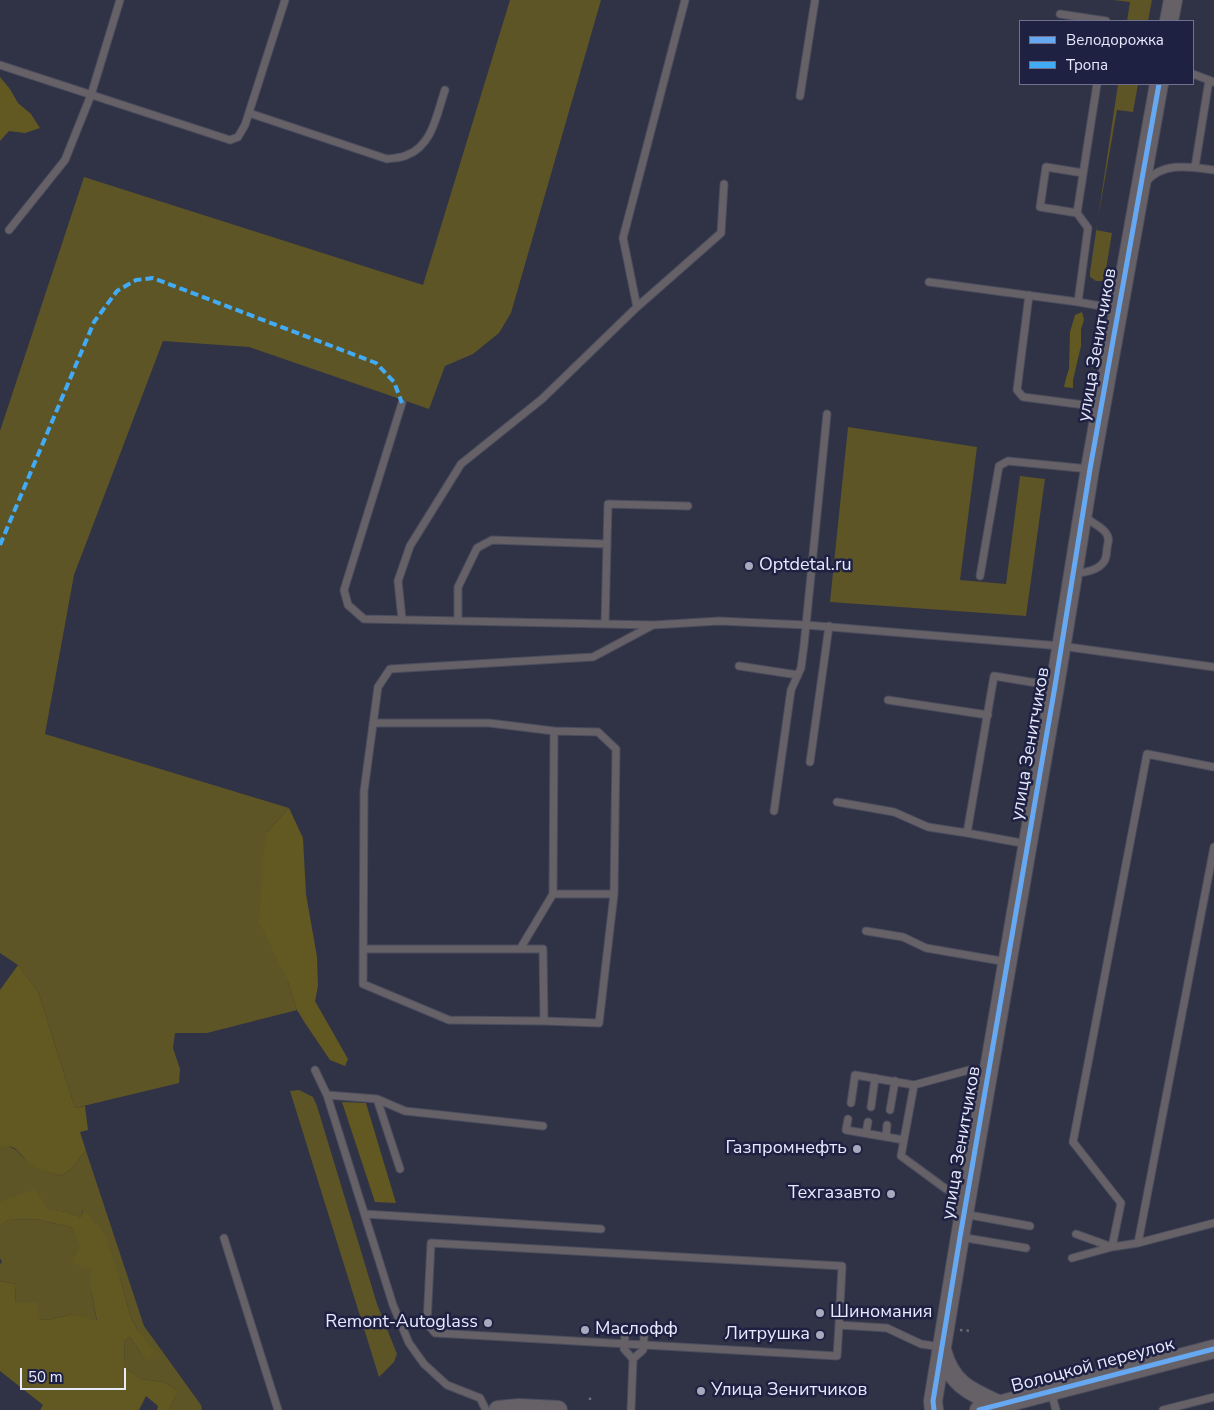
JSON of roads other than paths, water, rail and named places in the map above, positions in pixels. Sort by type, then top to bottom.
[{"type":"street","points":[[1169,20],[1173,0]]},
{"type":"street","name":"улица Зенитчиков","points":[[934,1410],[933,1401],[941,1347],[967,1193],[1055,686],[1100,406],[1158,85]]},
{"type":"street","points":[[941,1347],[951,1373],[962,1384],[978,1395],[1000,1404]]},
{"type":"street","name":"Волоцкой переулок","points":[[979,1410],[1214,1349]]},
{"type":"street","points":[[498,1410],[519,1408],[558,1410]]},
{"type":"lane","points":[[9,230],[65,160],[91,96],[120,0]]},
{"type":"lane","points":[[0,65],[230,140],[238,137],[245,125],[286,0]]},
{"type":"lane","points":[[636,307],[623,238],[685,0]]},
{"type":"lane","points":[[800,96],[815,0]]},
{"type":"lane","points":[[1060,14],[1099,20]]},
{"type":"lane","points":[[1194,74],[1212,81],[1194,167]]},
{"type":"lane","points":[[1077,213],[1097,85]]},
{"type":"lane","points":[[249,113],[387,159],[407,155],[423,145],[432,132],[444,90]]},
{"type":"lane","points":[[1140,190],[1149,178],[1167,168],[1183,166],[1214,170]]},
{"type":"lane","points":[[1078,302],[1088,228],[1077,213],[1040,207],[1046,167],[1083,173]]},
{"type":"lane","points":[[402,619],[398,581],[410,546],[461,464],[542,399],[636,307],[721,233],[724,184]]},
{"type":"lane","points":[[929,282],[1118,309]]},
{"type":"lane","points":[[1029,295],[1017,390],[1022,396],[1100,406]]},
{"type":"lane","points":[[402,403],[344,590],[348,606],[364,619],[653,625],[719,621],[806,624],[1061,646],[1214,667]]},
{"type":"lane","points":[[774,811],[791,690],[801,668],[827,414]]},
{"type":"lane","points":[[980,576],[999,466],[1008,461],[1090,469]]},
{"type":"lane","points":[[605,624],[608,504],[688,506]]},
{"type":"lane","points":[[1073,572],[1084,573],[1102,564],[1105,560],[1109,541],[1106,532],[1090,521],[1083,511]]},
{"type":"lane","points":[[458,620],[458,587],[477,548],[492,540],[607,544]]},
{"type":"lane","points":[[373,723],[489,723],[554,731],[598,732],[616,749],[614,894],[599,1024],[544,1021],[449,1020],[363,984],[364,791],[373,723],[378,687],[390,669],[593,657],[653,625]]},
{"type":"lane","points":[[810,762],[830,626]]},
{"type":"lane","points":[[739,666],[798,675]]},
{"type":"lane","points":[[967,833],[994,676],[1055,686]]},
{"type":"lane","points":[[888,700],[988,715]]},
{"type":"lane","points":[[520,949],[553,894],[554,731]]},
{"type":"lane","points":[[1112,1247],[1121,1203],[1073,1142],[1148,754],[1214,767]]},
{"type":"lane","points":[[837,802],[894,812],[928,827],[1028,844]]},
{"type":"lane","points":[[1138,1243],[1214,847]]},
{"type":"lane","points":[[553,894],[614,894]]},
{"type":"lane","points":[[866,931],[903,937],[926,948],[1008,962]]},
{"type":"lane","points":[[363,949],[543,949],[544,1021]]},
{"type":"lane","points":[[315,1070],[328,1095],[393,1305],[409,1343],[424,1364],[448,1385],[480,1398],[486,1410]]},
{"type":"lane","points":[[851,1104],[856,1075],[914,1084],[970,1070],[988,1075]]},
{"type":"lane","points":[[871,1107],[875,1078]]},
{"type":"lane","points":[[890,1110],[894,1081]]},
{"type":"lane","points":[[914,1084],[901,1156],[946,1189],[967,1193]]},
{"type":"lane","points":[[328,1095],[377,1099],[405,1110],[543,1126]]},
{"type":"lane","points":[[377,1099],[400,1170]]},
{"type":"lane","points":[[848,1119],[846,1130],[904,1140]]},
{"type":"lane","points":[[866,1133],[868,1122]]},
{"type":"lane","points":[[886,1136],[888,1125]]},
{"type":"lane","points":[[364,1214],[601,1229]]},
{"type":"lane","points":[[964,1214],[1030,1226]]},
{"type":"lane","points":[[1072,1258],[1214,1223]]},
{"type":"lane","points":[[1076,1234],[1112,1247]]},
{"type":"lane","points":[[960,1237],[1026,1248]]},
{"type":"lane","points":[[224,1238],[278,1410]]},
{"type":"lane","points":[[431,1243],[842,1266],[837,1356],[625,1340],[435,1333],[427,1323],[431,1243]]},
{"type":"lane","points":[[838,1325],[887,1328],[921,1344],[941,1347]]},
{"type":"lane","points":[[625,1340],[624,1349],[633,1359]]},
{"type":"lane","points":[[630,1410],[633,1359],[643,1350],[644,1341]]},
{"type":"lane","points":[[1051,1391],[1056,1410]]},
{"type":"lane","points":[[1164,1410],[1214,1396]]},
{"type":"place","name":"Optdetal.ru","points":[[749,566]]},
{"type":"place","name":"Газпромнефть","points":[[857,1149]]},
{"type":"place","name":"Техгазавто","points":[[891,1194]]},
{"type":"place","name":"Шиномания","points":[[820,1313]]},
{"type":"place","name":"Remont-Autoglass","points":[[488,1323]]},
{"type":"place","name":"Маслофф","points":[[585,1330]]},
{"type":"place","name":"Литрушка","points":[[820,1335]]},
{"type":"place","name":"Улица Зенитчиков","points":[[701,1391]]}]
